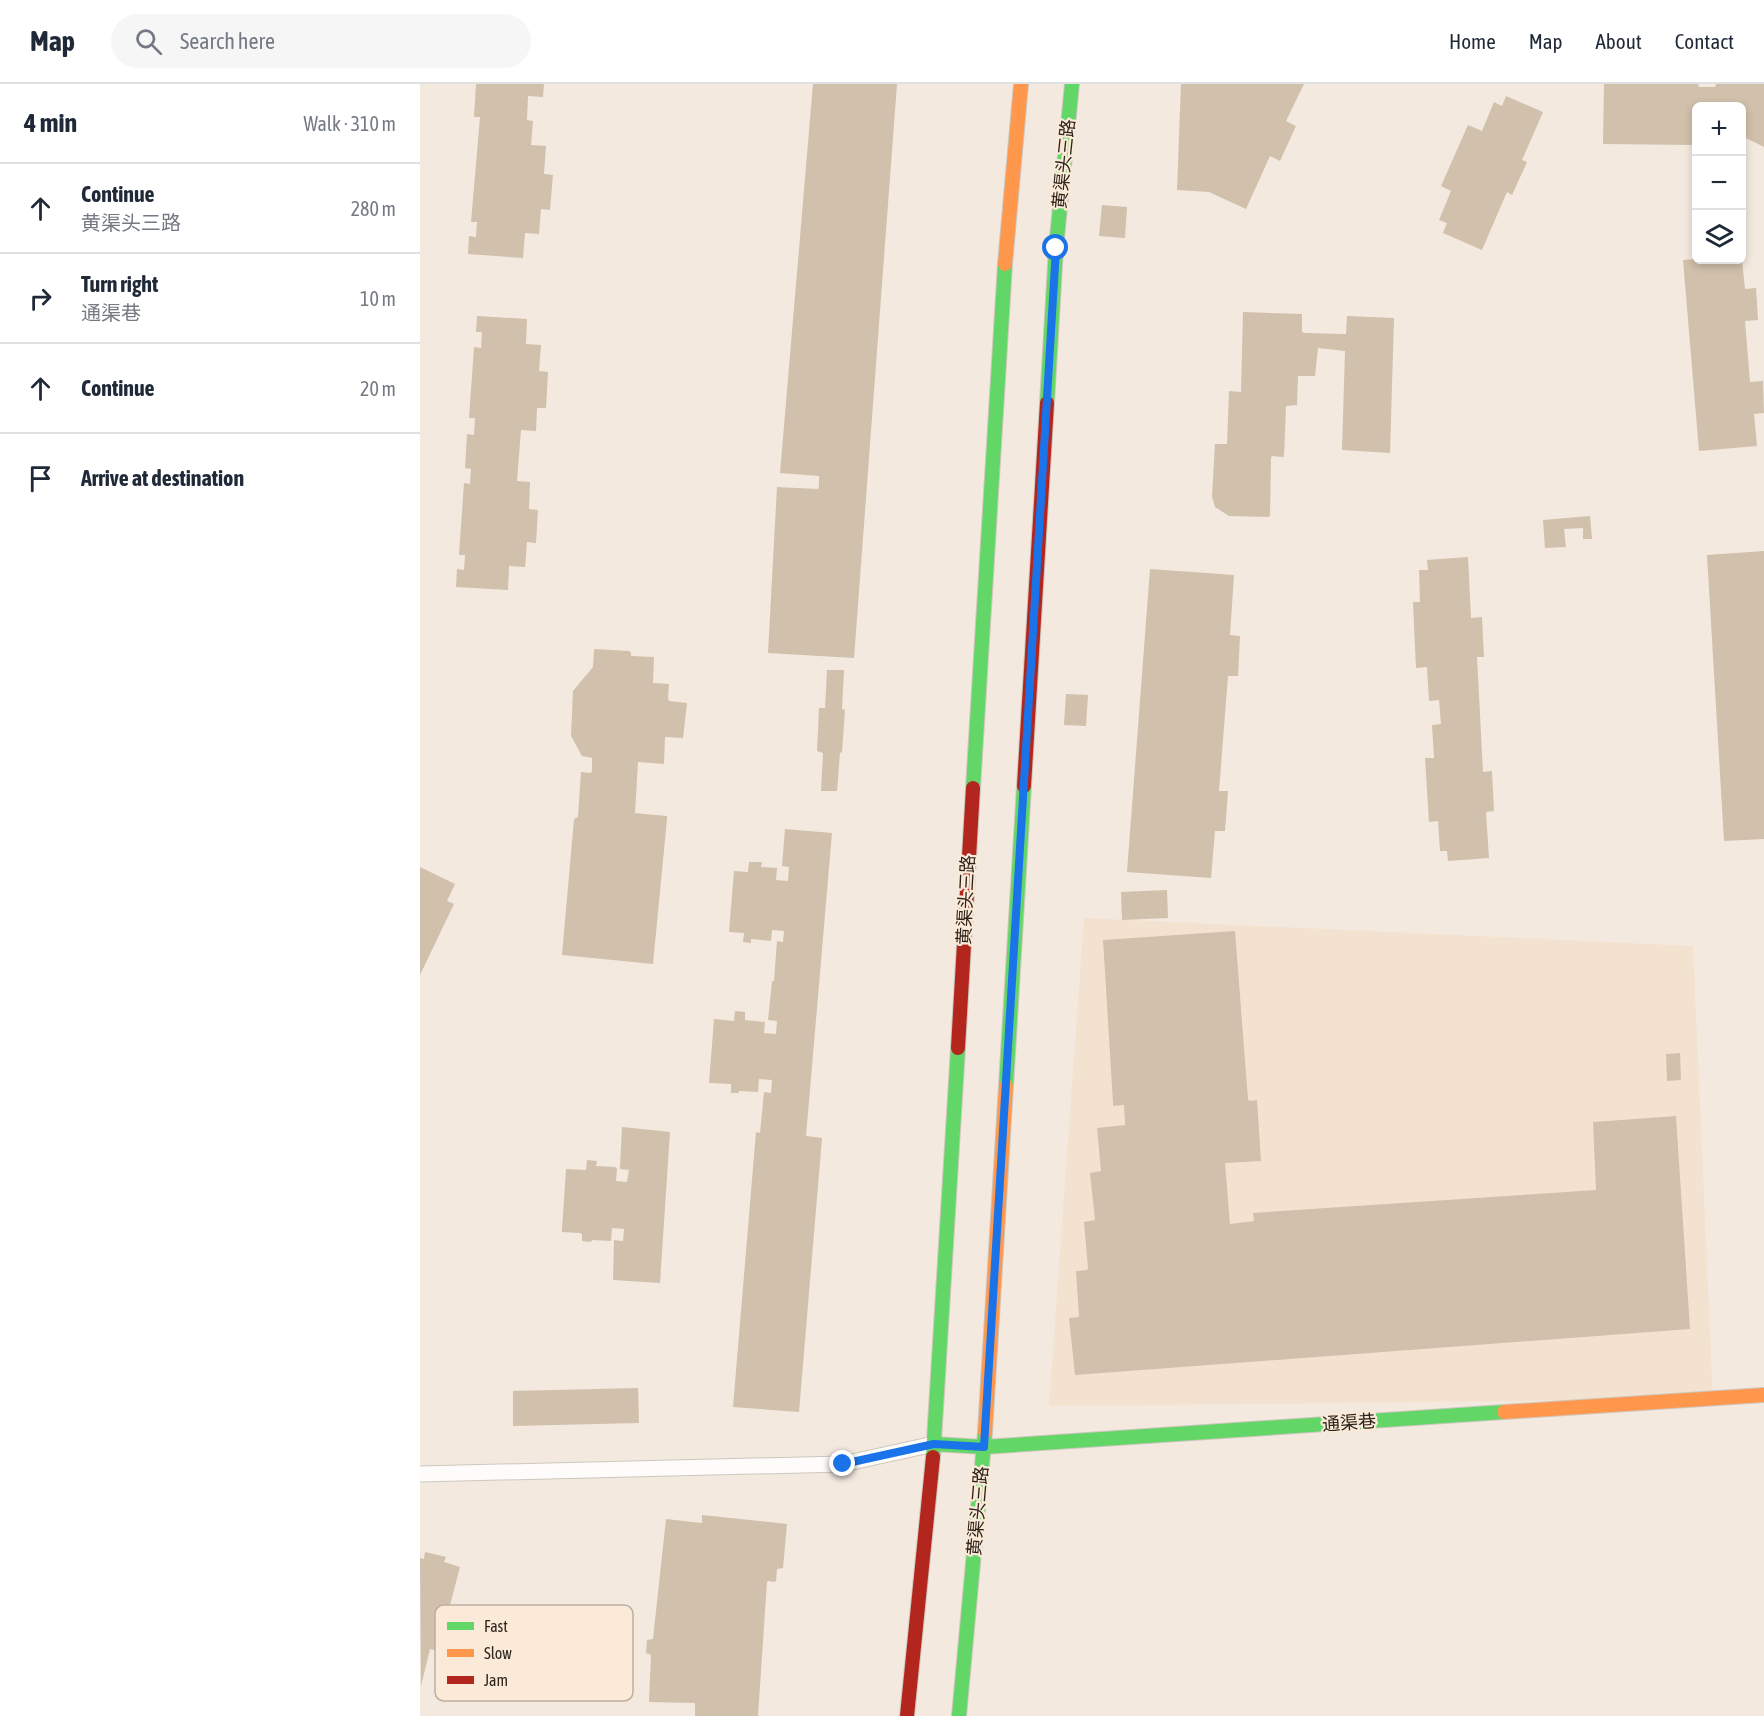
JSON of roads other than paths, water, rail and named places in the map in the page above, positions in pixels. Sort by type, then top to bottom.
[{"type":"street","name":"黄渠头三路","points":[[908,1716],[934,1444],[1006,244],[1021,84]]},
{"type":"street","name":"黄渠头三路","points":[[959,1716],[984,1447],[1056,248],[1072,84]]},
{"type":"street","name":"通渠巷","points":[[934,1444],[984,1447],[1764,1395]]},
{"type":"lane","points":[[420,1474],[843,1464],[934,1444]]}]
